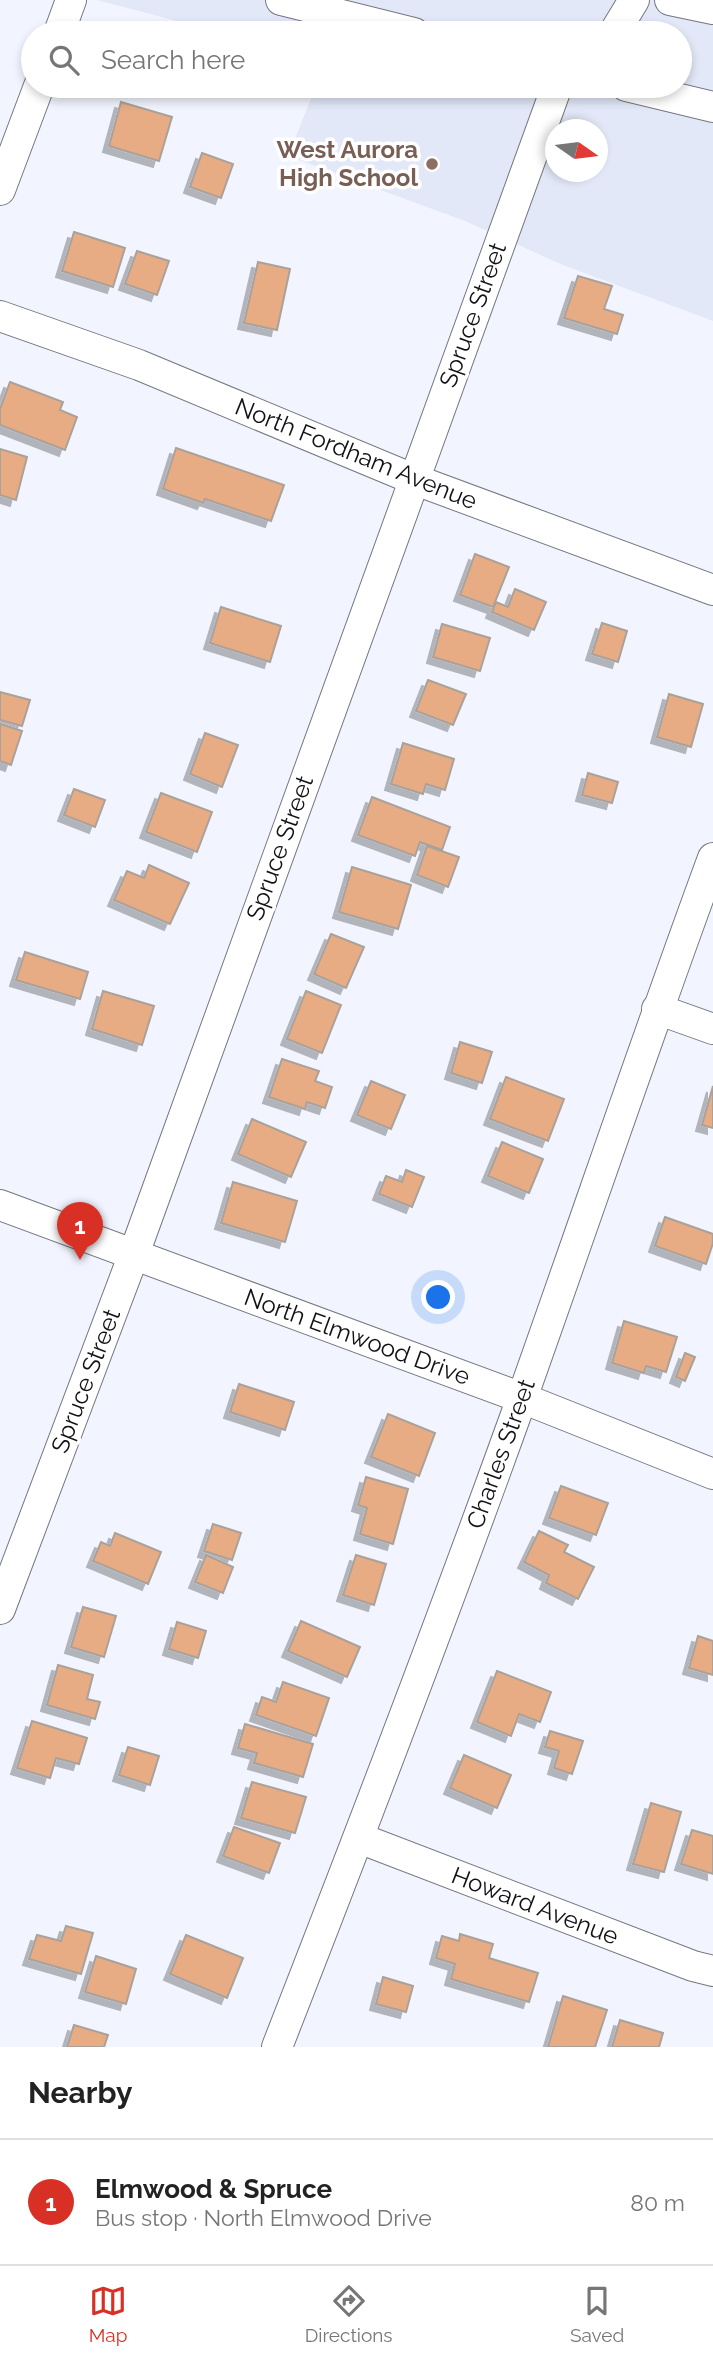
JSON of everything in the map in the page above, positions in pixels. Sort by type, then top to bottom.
[{"type":"street","points":[[63,21],[71,0]]},
{"type":"street","points":[[281,0],[366,21]]},
{"type":"street","points":[[622,21],[635,0]]},
{"type":"street","points":[[670,0],[713,9]]},
{"type":"street","points":[[0,190],[34,98]]},
{"type":"street","name":"Spruce Street","points":[[0,1609],[134,1254],[553,98]]},
{"type":"street","points":[[676,98],[713,107]]},
{"type":"street","name":"North Fordham Avenue","points":[[0,316],[139,365],[413,479],[713,590]]},
{"type":"street","name":"Charles Street","points":[[277,2047],[359,1838],[522,1398],[657,1009],[713,858]]},
{"type":"street","points":[[657,1009],[713,1029]]},
{"type":"street","name":"North Elmwood Drive","points":[[0,1205],[522,1398],[713,1474]]},
{"type":"street","name":"Howard Avenue","points":[[359,1838],[713,1971]]},
{"type":"shaded area","name":"West Aurora High School","points":[[97,0],[713,0],[713,321],[563,265],[465,221],[288,156],[311,98],[692,98],[692,21],[177,21]]},
{"type":"building","points":[[121,102],[172,117],[159,161],[109,146]]},
{"type":"building","points":[[202,153],[233,164],[221,198],[190,187]]},
{"type":"building","points":[[74,232],[125,248],[113,287],[62,271]]},
{"type":"building","points":[[137,251],[169,261],[157,295],[125,284]]},
{"type":"building","points":[[258,262],[290,269],[277,330],[244,323]]},
{"type":"building","points":[[578,276],[612,286],[604,309],[623,315],[617,334],[564,318]]},
{"type":"building","points":[[10,382],[63,402],[60,410],[77,417],[65,450],[0,425],[0,409]]},
{"type":"building","points":[[176,448],[284,485],[271,521],[205,499],[203,503],[163,489]]},
{"type":"building","points":[[0,449],[27,457],[16,500],[0,495]]},
{"type":"building","points":[[475,554],[509,567],[493,607],[460,595]]},
{"type":"building","points":[[515,589],[546,602],[534,630],[492,612],[496,602],[508,607]]},
{"type":"building","points":[[221,607],[281,626],[270,662],[210,643]]},
{"type":"building","points":[[602,623],[627,631],[618,662],[592,654]]},
{"type":"building","points":[[442,624],[490,638],[480,671],[433,657]]},
{"type":"building","points":[[428,680],[466,694],[453,725],[416,711]]},
{"type":"building","points":[[0,692],[30,700],[22,726],[0,720]]},
{"type":"building","points":[[669,694],[703,704],[691,747],[657,737]]},
{"type":"building","points":[[0,724],[22,731],[11,765],[0,761]]},
{"type":"building","points":[[205,733],[238,745],[222,787],[190,774]]},
{"type":"building","points":[[403,743],[454,759],[445,790],[426,784],[423,794],[391,784]]},
{"type":"building","points":[[588,773],[618,782],[612,803],[582,795]]},
{"type":"building","points":[[74,789],[105,800],[95,827],[64,815]]},
{"type":"building","points":[[161,793],[212,812],[197,852],[146,832]]},
{"type":"building","points":[[372,797],[450,827],[442,850],[420,842],[415,856],[358,835]]},
{"type":"building","points":[[427,846],[459,857],[448,887],[417,875]]},
{"type":"building","points":[[149,865],[189,883],[170,924],[114,900],[127,871],[144,878]]},
{"type":"building","points":[[352,867],[411,885],[398,929],[339,912]]},
{"type":"building","points":[[331,934],[364,947],[346,988],[314,974]]},
{"type":"building","points":[[25,952],[88,972],[80,999],[16,980]]},
{"type":"building","points":[[103,991],[154,1006],[142,1045],[92,1029]]},
{"type":"building","points":[[306,991],[341,1005],[322,1053],[287,1039]]},
{"type":"building","points":[[460,1042],[492,1052],[482,1083],[451,1073]]},
{"type":"building","points":[[282,1059],[319,1071],[315,1081],[332,1087],[325,1108],[307,1102],[305,1109],[269,1097]]},
{"type":"building","points":[[506,1077],[564,1099],[548,1141],[490,1119]]},
{"type":"building","points":[[371,1081],[405,1095],[391,1129],[357,1115]]},
{"type":"building","points":[[713,1086],[713,1128],[702,1125]]},
{"type":"building","points":[[252,1119],[306,1142],[291,1177],[238,1154]]},
{"type":"building","points":[[502,1142],[543,1159],[529,1193],[488,1176]]},
{"type":"building","points":[[406,1170],[424,1177],[412,1207],[379,1194],[386,1176],[402,1182]]},
{"type":"building","points":[[233,1182],[297,1201],[285,1242],[221,1223]]},
{"type":"building","points":[[665,1217],[713,1234],[706,1264],[655,1246]]},
{"type":"building","points":[[624,1321],[677,1337],[666,1372],[646,1366],[644,1373],[612,1363]]},
{"type":"building","points":[[685,1353],[695,1357],[685,1381],[676,1377]]},
{"type":"building","points":[[239,1384],[294,1402],[285,1430],[230,1412]]},
{"type":"building","points":[[388,1414],[435,1433],[419,1476],[371,1457]]},
{"type":"building","points":[[366,1477],[408,1489],[393,1544],[360,1534],[367,1508],[358,1505]]},
{"type":"building","points":[[561,1486],[608,1503],[596,1535],[549,1518]]},
{"type":"building","points":[[213,1524],[241,1533],[232,1560],[204,1551]]},
{"type":"building","points":[[539,1531],[568,1545],[564,1552],[594,1567],[578,1599],[546,1583],[549,1575],[524,1562]]},
{"type":"building","points":[[115,1533],[161,1552],[148,1584],[93,1561],[101,1542],[110,1546]]},
{"type":"building","points":[[206,1555],[233,1567],[223,1593],[195,1582]]},
{"type":"building","points":[[356,1555],[386,1564],[374,1605],[343,1595]]},
{"type":"building","points":[[83,1607],[116,1616],[104,1657],[71,1647]]},
{"type":"building","points":[[301,1621],[360,1647],[347,1677],[288,1651]]},
{"type":"building","points":[[177,1622],[206,1631],[198,1658],[169,1649]]},
{"type":"building","points":[[698,1636],[713,1641],[713,1675],[689,1668]]},
{"type":"building","points":[[58,1665],[93,1675],[87,1699],[100,1702],[95,1719],[47,1705]]},
{"type":"building","points":[[497,1671],[551,1692],[540,1722],[519,1714],[511,1736],[477,1722]]},
{"type":"building","points":[[283,1682],[329,1698],[316,1736],[256,1715],[262,1697],[276,1702]]},
{"type":"building","points":[[32,1721],[87,1738],[79,1764],[56,1758],[50,1778],[17,1768]]},
{"type":"building","points":[[245,1724],[313,1744],[303,1777],[254,1763],[257,1753],[238,1748]]},
{"type":"building","points":[[550,1731],[583,1741],[572,1774],[554,1768],[559,1751],[545,1747]]},
{"type":"building","points":[[128,1747],[159,1756],[150,1785],[119,1775]]},
{"type":"building","points":[[464,1755],[511,1775],[497,1808],[450,1788]]},
{"type":"building","points":[[252,1782],[306,1797],[295,1833],[241,1818]]},
{"type":"building","points":[[651,1803],[681,1812],[664,1872],[633,1864]]},
{"type":"building","points":[[234,1827],[280,1843],[269,1873],[223,1856]]},
{"type":"building","points":[[692,1830],[713,1836],[713,1874],[681,1864]]},
{"type":"building","points":[[66,1926],[93,1933],[81,1974],[29,1959],[37,1935],[61,1941]]},
{"type":"building","points":[[460,1934],[493,1944],[489,1958],[538,1973],[529,2002],[451,1979],[455,1964],[436,1958],[442,1936],[459,1941]]},
{"type":"building","points":[[186,1935],[243,1958],[227,1998],[170,1974]]},
{"type":"building","points":[[96,1956],[136,1969],[126,2004],[85,1992]]},
{"type":"building","points":[[383,1977],[413,1986],[406,2012],[376,2004]]},
{"type":"building","points":[[563,1996],[607,2010],[595,2047],[548,2047]]},
{"type":"building","points":[[620,2020],[663,2033],[659,2047],[612,2047]]},
{"type":"building","points":[[74,2025],[108,2035],[104,2047],[67,2047]]},
{"type":"place","name":"West Aurora High School","points":[[432,164]]},
{"type":"place","name":"Elmwood & Spruce","points":[[80,1260]]}]
